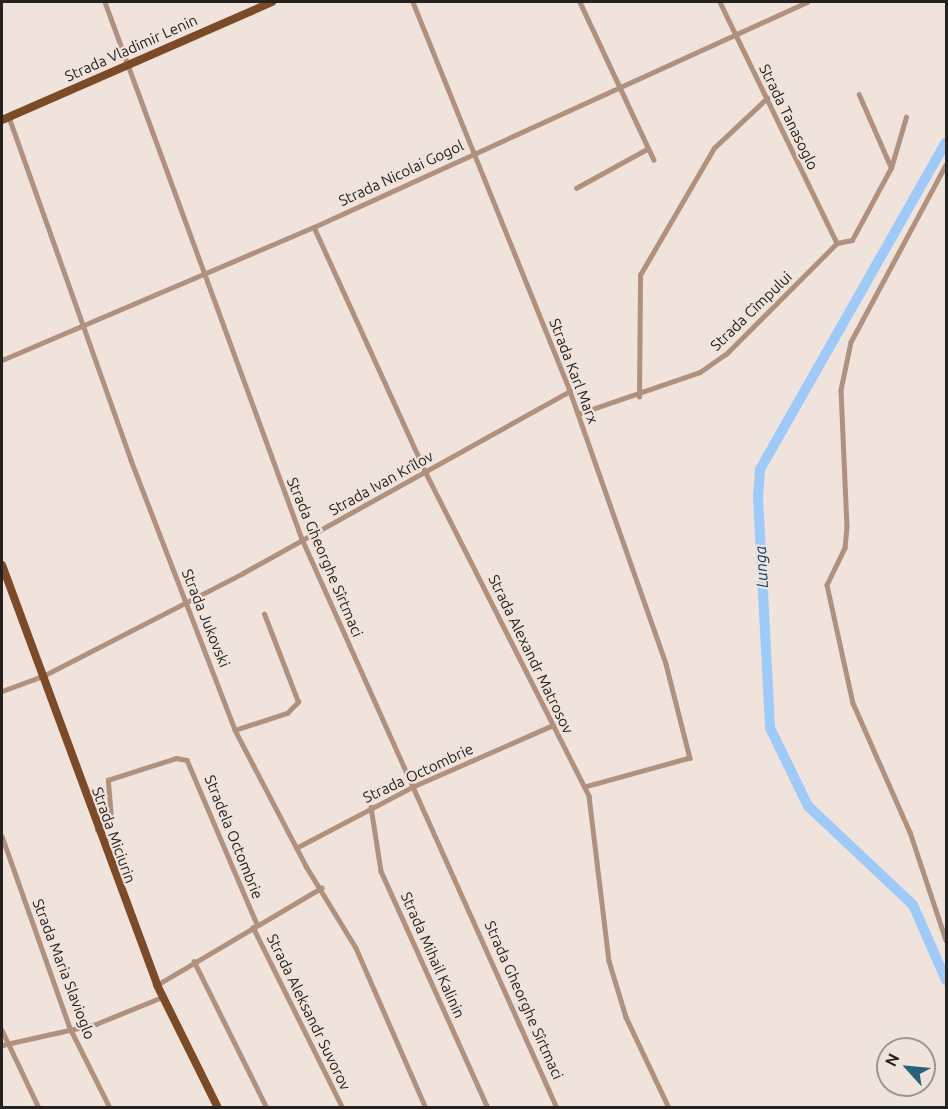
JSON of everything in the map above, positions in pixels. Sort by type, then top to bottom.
[{"type":"main road","name":"Strada Vladimir Lenin","points":[[5,118],[272,2]]},
{"type":"main road","name":"Strada Miciurin","points":[[2,565],[157,985],[218,1107]]},
{"type":"street","name":"Strada Gheorghe Sîrtmaci","points":[[105,2],[130,63],[302,539],[556,1107]]},
{"type":"street","name":"Strada Karl Marx","points":[[413,2],[477,151],[570,391],[666,663],[690,758],[585,787]]},
{"type":"street","points":[[580,2],[654,160]]},
{"type":"street","name":"Strada Tanasoglo","points":[[720,2],[837,243]]},
{"type":"street","name":"Strada Nicolai Gogol","points":[[2,360],[314,227],[807,2]]},
{"type":"street","points":[[859,95],[891,168]]},
{"type":"street","points":[[639,397],[640,275],[714,148],[767,98]]},
{"type":"street","name":"Strada Cîmpului","points":[[578,414],[675,384],[726,354],[837,243],[849,243],[857,235],[891,168],[906,117]]},
{"type":"street","name":"Strada Jukovski","points":[[5,118],[235,730],[296,848],[356,948],[426,1107]]},
{"type":"street","points":[[576,188],[647,149]]},
{"type":"street","points":[[946,165],[851,342],[841,390],[847,526],[844,548],[827,585],[853,703],[910,832],[946,940]]},
{"type":"street","name":"Strada Alexandr Matrosov","points":[[314,227],[426,473],[585,787],[592,809],[617,991],[669,1107]]},
{"type":"street","name":"Strada Ivan Krîlov","points":[[2,692],[43,676],[186,602],[426,473],[570,391]]},
{"type":"street","points":[[235,730],[287,713],[298,702],[264,614]]},
{"type":"street","name":"Strada Octombrie","points":[[296,848],[412,787],[553,725]]},
{"type":"street","name":"Stradela Octombrie","points":[[98,830],[111,818],[108,780],[176,758],[188,760],[255,925]]},
{"type":"street","name":"Strada Mihail Kalinin","points":[[371,807],[381,871],[488,1107]]},
{"type":"street","name":"Strada Maria Slavioglo","points":[[2,836],[70,1028],[110,1107]]},
{"type":"street","points":[[157,985],[194,961],[321,888]]},
{"type":"street","name":"Strada Aleksandr Suvorov","points":[[255,925],[343,1107]]},
{"type":"street","points":[[194,961],[267,1107]]},
{"type":"street","points":[[4,1044],[70,1028],[162,997]]},
{"type":"street","points":[[2,1030],[4,1044],[39,1107]]},
{"type":"waterway","name":"Lunga","points":[[946,142],[760,469],[758,497],[770,728],[808,806],[913,905],[946,980]]}]
